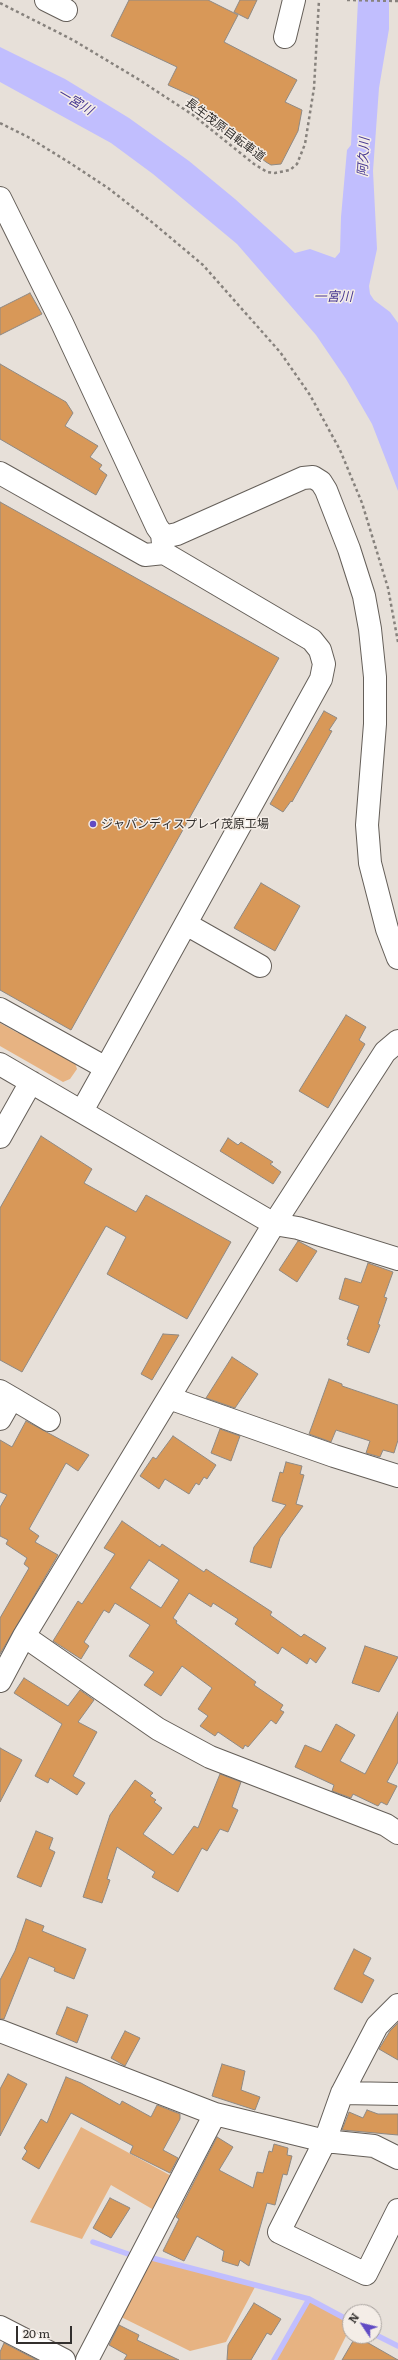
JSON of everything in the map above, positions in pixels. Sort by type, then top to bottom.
[{"type":"street","points":[[46,0],[66,10]]},
{"type":"street","points":[[285,37],[294,0]]},
{"type":"street","points":[[0,198],[62,323],[163,543],[312,640],[320,650],[324,664],[321,679],[82,1111]]},
{"type":"street","points":[[0,473],[145,555],[163,543],[168,536],[176,534],[303,478],[314,477],[321,482],[326,490],[349,549],[364,596],[370,629],[375,677],[375,724],[367,825],[370,863],[387,929],[398,958]]},
{"type":"street","points":[[186,924],[260,966]]},
{"type":"street","points":[[0,1009],[106,1068]]},
{"type":"street","points":[[0,1681],[24,1636],[274,1224],[385,1052],[398,1041]]},
{"type":"street","points":[[0,1064],[274,1224],[298,1228],[398,1259]]},
{"type":"street","points":[[0,1137],[32,1082]]},
{"type":"street","points":[[0,1418],[6,1394],[49,1420]]},
{"type":"street","points":[[169,1398],[334,1456],[398,1476]]},
{"type":"street","points":[[24,1636],[158,1729],[210,1757],[386,1825],[398,1833]]},
{"type":"street","points":[[398,2005],[377,2026],[342,2093],[325,2141],[279,2232],[366,2274],[398,2210]]},
{"type":"street","points":[[0,2031],[215,2114],[325,2141],[374,2146],[398,2158]]},
{"type":"street","points":[[342,2093],[398,2094]]},
{"type":"street","points":[[87,2360],[215,2114]]},
{"type":"street","points":[[0,2327],[64,2360]]},
{"type":"path","name":"長生茂原自転車道","points":[[0,4],[74,40],[138,79],[193,115],[254,164],[267,172],[275,173],[290,170],[297,164],[304,144],[314,88],[319,0]]},
{"type":"path","points":[[347,0],[398,1]]},
{"type":"path","points":[[0,123],[28,137],[70,163],[108,188],[153,223],[203,265],[280,352],[314,402],[340,450],[362,503],[388,588],[398,642]]},
{"type":"shaded area","points":[[0,1023],[18,1033],[20,1030],[74,1060],[77,1069],[70,1079],[63,1082],[0,1046]]},
{"type":"shaded area","points":[[81,2127],[177,2179],[159,2213],[111,2185],[82,2239],[30,2222]]},
{"type":"shaded area","points":[[152,2258],[256,2285],[226,2342],[190,2351],[117,2315]]},
{"type":"shaded area","points":[[309,2299],[342,2317],[342,2344],[334,2360],[274,2360]]},
{"type":"water","name":"一宮川","points":[[358,0],[389,0],[389,29],[379,88],[373,171],[377,249],[369,286],[370,294],[374,300],[390,312],[398,323],[398,491],[372,424],[346,379],[316,335],[237,244],[153,174],[111,143],[0,82],[0,47],[65,79],[129,118],[189,161],[235,199],[295,253],[310,249],[335,258],[340,252],[341,217],[347,150],[351,145]]},
{"type":"building","points":[[129,0],[208,0],[238,15],[224,42],[297,80],[285,102],[302,110],[298,131],[281,164],[271,165],[266,162],[194,106],[199,99],[168,85],[177,67],[111,36]]},
{"type":"building","points":[[240,0],[257,0],[248,19],[234,12]]},
{"type":"building","points":[[30,293],[42,314],[0,335],[0,308]]},
{"type":"building","points":[[0,364],[66,402],[73,413],[65,426],[98,446],[90,457],[102,465],[99,469],[107,475],[96,495],[0,439]]},
{"type":"building","name":"ジャパンディスプレイ茂原工場","points":[[0,502],[279,658],[71,1030],[0,990]]},
{"type":"building","points":[[324,711],[337,718],[329,730],[332,731],[292,802],[291,801],[283,812],[270,804]]},
{"type":"building","points":[[261,883],[300,906],[275,951],[234,928]]},
{"type":"building","points":[[346,1015],[366,1027],[359,1040],[365,1044],[328,1108],[299,1091]]},
{"type":"building","points":[[41,1136],[92,1169],[84,1183],[136,1212],[146,1195],[231,1242],[187,1319],[107,1274],[126,1237],[106,1226],[22,1372],[0,1360],[0,1208]]},
{"type":"building","points":[[228,1138],[238,1145],[241,1142],[273,1162],[270,1164],[281,1172],[273,1184],[220,1151]]},
{"type":"building","points":[[298,1241],[317,1251],[297,1282],[279,1270]]},
{"type":"building","points":[[368,1263],[393,1272],[384,1297],[387,1298],[378,1324],[380,1325],[369,1353],[347,1345],[349,1340],[347,1339],[359,1306],[339,1299],[345,1278],[361,1283]]},
{"type":"building","points":[[163,1334],[179,1335],[152,1380],[141,1374]]},
{"type":"building","points":[[232,1357],[258,1374],[235,1408],[206,1398]]},
{"type":"building","points":[[329,1379],[342,1384],[342,1386],[398,1405],[398,1440],[394,1453],[383,1450],[380,1457],[366,1453],[370,1441],[336,1430],[331,1442],[309,1434]]},
{"type":"building","points":[[26,1421],[89,1455],[78,1471],[66,1463],[29,1529],[39,1536],[35,1542],[58,1555],[0,1654],[0,1618],[29,1568],[24,1564],[27,1558],[6,1544],[8,1540],[0,1536],[0,1507],[7,1495],[0,1492],[0,1440],[12,1447]]},
{"type":"building","points":[[220,1429],[240,1436],[231,1461],[211,1453]]},
{"type":"building","points":[[173,1436],[216,1465],[207,1479],[204,1477],[199,1485],[196,1483],[189,1494],[165,1479],[159,1489],[140,1476],[153,1457],[156,1459]]},
{"type":"building","points":[[286,1462],[302,1466],[300,1474],[304,1475],[296,1504],[303,1506],[280,1538],[271,1568],[250,1562],[254,1547],[286,1505],[272,1501],[280,1472],[283,1473]]},
{"type":"building","points":[[122,1521],[160,1547],[162,1544],[204,1572],[206,1569],[272,1612],[270,1615],[301,1637],[304,1634],[326,1648],[316,1663],[310,1658],[307,1664],[282,1647],[278,1654],[235,1624],[238,1619],[213,1603],[211,1607],[189,1593],[173,1618],[177,1621],[176,1623],[256,1682],[254,1685],[283,1705],[280,1710],[284,1712],[276,1724],[271,1720],[248,1747],[245,1745],[243,1749],[218,1732],[215,1736],[200,1726],[208,1716],[198,1709],[212,1688],[182,1666],[161,1696],[144,1685],[154,1672],[129,1656],[150,1625],[115,1603],[109,1613],[104,1610],[84,1642],[89,1646],[81,1659],[53,1641],[78,1601],[82,1604],[115,1554],[104,1548]],"holes":[[[149,1560],[179,1580],[161,1608],[130,1588]]]},
{"type":"building","points":[[365,1646],[398,1657],[379,1692],[352,1683]]},
{"type":"building","points":[[24,1678],[68,1706],[80,1690],[94,1700],[78,1722],[97,1732],[73,1776],[85,1783],[77,1795],[50,1778],[48,1783],[35,1776],[62,1724],[14,1693]]},
{"type":"building","points":[[398,1712],[398,1762],[387,1782],[397,1786],[387,1805],[381,1802],[378,1806],[353,1794],[351,1798],[332,1791],[334,1785],[295,1767],[305,1745],[321,1752],[336,1724],[355,1735],[340,1761],[365,1774]]},
{"type":"building","points":[[0,1748],[22,1760],[0,1802]]},
{"type":"building","points":[[220,1774],[241,1782],[232,1807],[238,1810],[228,1832],[220,1829],[207,1851],[202,1848],[178,1892],[152,1877],[155,1872],[117,1847],[107,1879],[110,1880],[102,1903],[83,1897],[110,1815],[135,1780],[153,1793],[150,1796],[156,1800],[154,1802],[162,1808],[143,1834],[173,1855],[194,1826],[198,1828]]},
{"type":"building","points":[[36,1831],[53,1838],[49,1849],[55,1852],[41,1887],[17,1877]]},
{"type":"building","points":[[26,1919],[44,1926],[42,1931],[86,1949],[74,1979],[54,1971],[55,1968],[29,1957],[4,2019],[0,2019],[0,1980],[15,1951]]},
{"type":"building","points":[[354,1949],[371,1958],[363,1974],[374,1980],[362,2003],[334,1989]]},
{"type":"building","points":[[67,2007],[88,2015],[77,2043],[56,2034]]},
{"type":"building","points":[[398,2023],[398,2060],[379,2049],[390,2031]]},
{"type":"building","points":[[125,2031],[140,2038],[125,2066],[111,2058]]},
{"type":"building","points":[[222,2064],[245,2071],[241,2090],[260,2097],[255,2110],[212,2096]]},
{"type":"building","points":[[8,2074],[27,2084],[0,2136],[0,2089]]},
{"type":"building","points":[[66,2077],[81,2083],[120,2105],[122,2101],[151,2117],[157,2105],[180,2114],[180,2119],[163,2150],[178,2158],[170,2173],[130,2153],[133,2146],[71,2113],[39,2169],[22,2159],[27,2151],[24,2148],[41,2119],[47,2123]]},
{"type":"building","points":[[367,2110],[378,2114],[398,2114],[398,2135],[342,2130],[349,2112],[363,2118]]},
{"type":"building","points":[[217,2137],[233,2147],[219,2170],[253,2188],[257,2172],[263,2173],[269,2151],[272,2152],[274,2144],[288,2148],[287,2155],[292,2156],[287,2175],[283,2174],[275,2205],[267,2203],[249,2266],[240,2260],[238,2266],[222,2261],[224,2251],[197,2236],[184,2261],[163,2251],[179,2219],[176,2217]]},
{"type":"building","points":[[110,2198],[130,2208],[111,2238],[93,2228]]},
{"type":"building","points":[[254,2303],[281,2319],[271,2335],[267,2333],[251,2360],[227,2360],[228,2345]]},
{"type":"building","points":[[119,2325],[139,2335],[137,2340],[179,2360],[124,2360],[127,2355],[109,2345]]},
{"type":"building","points":[[4,2343],[37,2360],[0,2360],[0,2352]]},
{"type":"building","points":[[351,2344],[370,2344],[398,2360],[342,2360]]},
{"type":"waterway","points":[[93,2242],[134,2256]]},
{"type":"waterway","points":[[152,2258],[309,2299],[342,2317]]},
{"type":"waterway","points":[[274,2360],[309,2299]]},
{"type":"waterway","points":[[382,2338],[398,2346]]},
{"type":"place","name":"ジャパンディスプレイ茂原工場","points":[[93,824]]},
{"type":"water label","name":"阿久川","points":[[364,157]]}]
